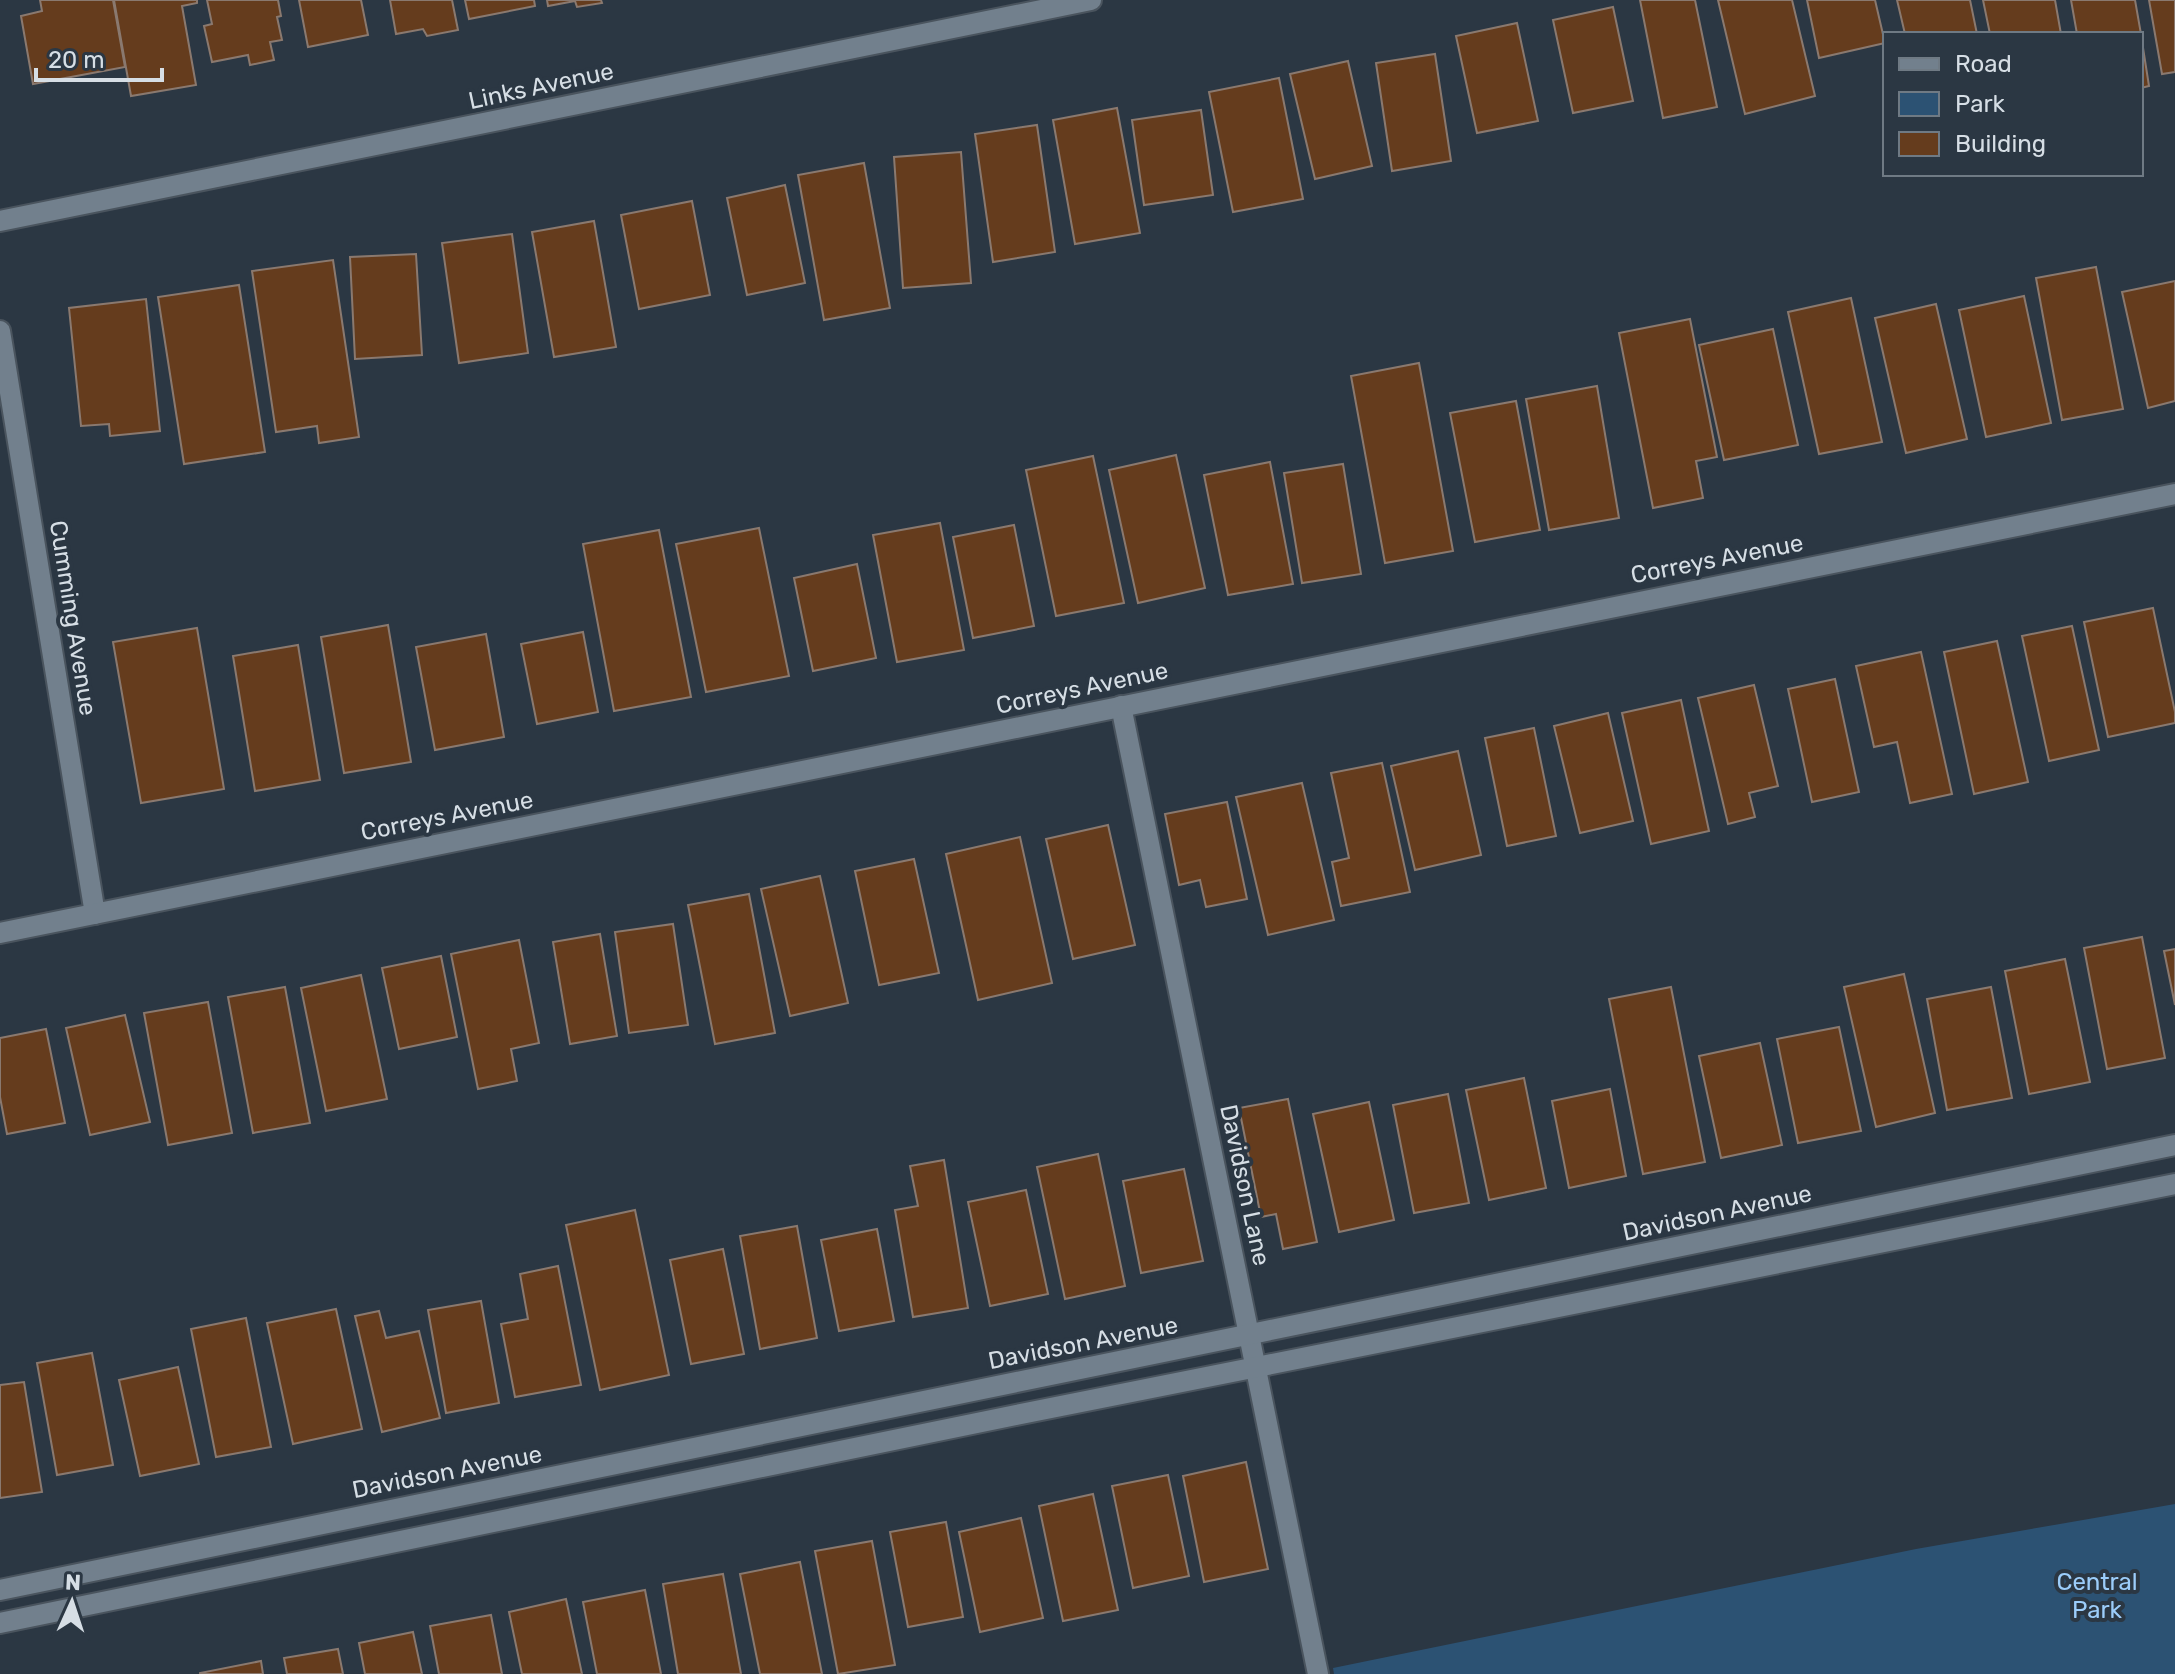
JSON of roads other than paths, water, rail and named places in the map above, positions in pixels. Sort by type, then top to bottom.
[{"type":"street","name":"Links Avenue","points":[[0,221],[1091,0]]},
{"type":"street","name":"Cumming Avenue","points":[[0,331],[95,914]]},
{"type":"street","name":"Correys Avenue","points":[[0,933],[2175,494]]},
{"type":"street","name":"Davidson Lane","points":[[1121,706],[1318,1674]]},
{"type":"street","name":"Davidson Avenue","points":[[0,1590],[2175,1145]]},
{"type":"street","points":[[0,1623],[1016,1415],[2175,1184]]},
{"type":"park label","name":"Central Park","points":[[2097,1596]]}]
